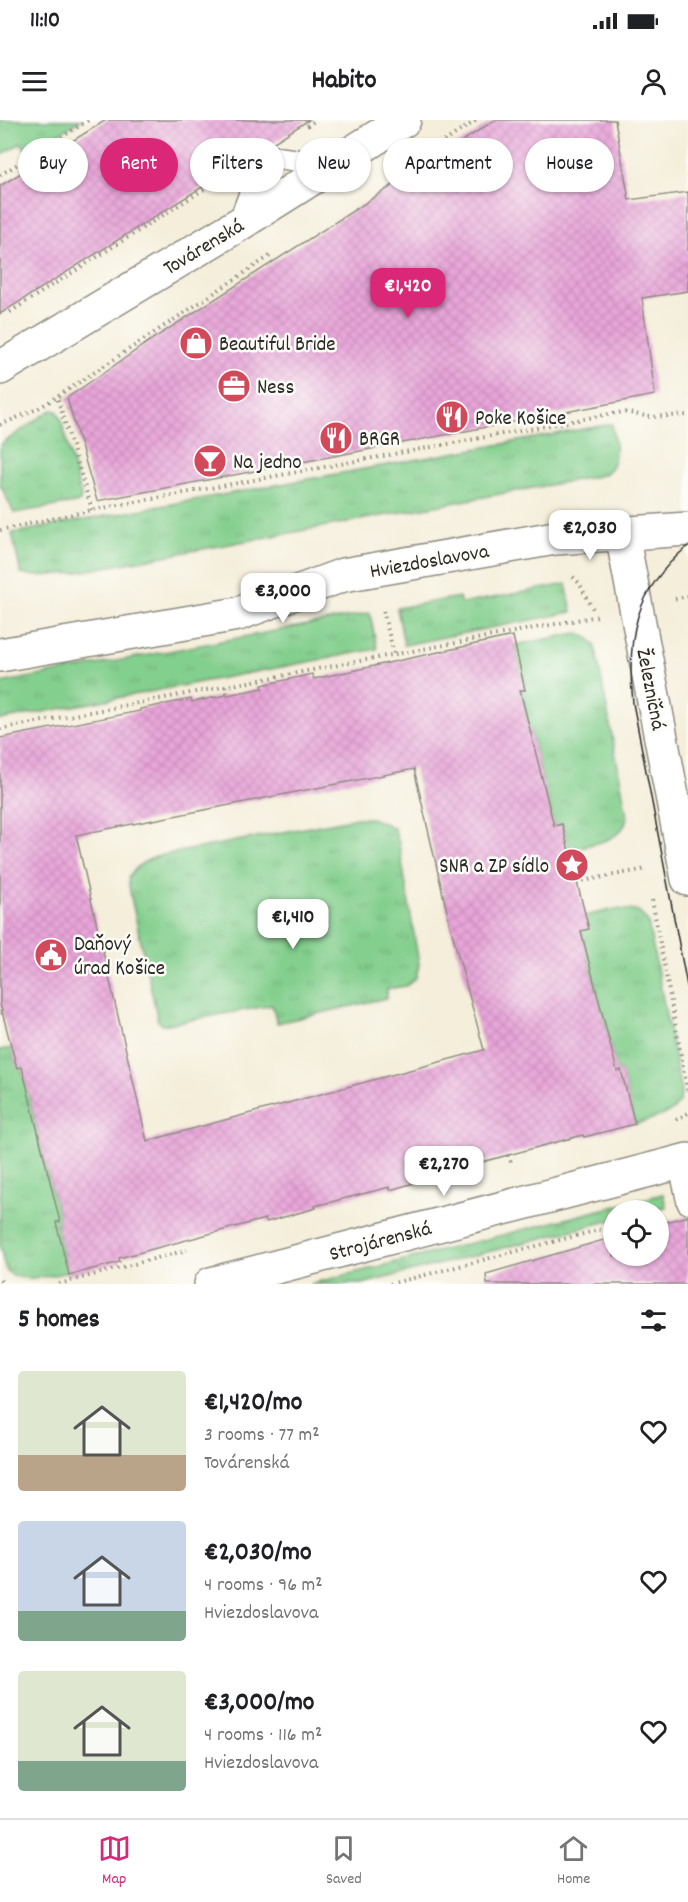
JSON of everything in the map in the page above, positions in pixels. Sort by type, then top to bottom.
[{"type":"street","name":"Továrenská","points":[[371,141],[404,120]]},
{"type":"street","name":"Továrenská","points":[[0,368],[296,189]]},
{"type":"street","name":"Hviezdoslavova","points":[[0,656],[238,614],[343,575],[555,538],[688,529]]},
{"type":"street","name":"Železničná","points":[[622,534],[688,879]]},
{"type":"street","name":"Strojárenská","points":[[211,1284],[683,1161]]},
{"type":"lane","points":[[238,225],[249,192]]},
{"type":"lane","points":[[683,1161],[688,1203]]},
{"type":"path","points":[[0,175],[89,120]]},
{"type":"path","points":[[284,138],[316,120]]},
{"type":"path","points":[[7,314],[198,192]]},
{"type":"path","points":[[0,425],[37,409],[57,397],[154,332]]},
{"type":"path","points":[[57,397],[92,510]]},
{"type":"path","points":[[0,530],[92,510],[610,414],[624,412],[650,417],[688,414]]},
{"type":"path","points":[[0,729],[597,616],[579,583],[572,576]]},
{"type":"path","points":[[383,611],[394,654]]},
{"type":"path","points":[[225,687],[227,695]]},
{"type":"path","points":[[577,882],[646,869]]},
{"type":"path","points":[[508,1155],[512,1165]]},
{"type":"path","points":[[390,1284],[603,1229]]},
{"type":"path","points":[[0,1280],[2,1284]]},
{"type":"green space","points":[[0,120],[81,120],[52,138],[18,138],[18,145],[0,156]]},
{"type":"green space","points":[[51,410],[57,411],[61,419],[81,496],[80,501],[14,513],[0,484],[0,445]]},
{"type":"green space","points":[[612,424],[615,458],[609,470],[603,475],[73,573],[38,576],[21,574],[12,533]]},
{"type":"green space","points":[[566,584],[572,612],[404,645],[397,608],[459,597],[461,604]]},
{"type":"green space","points":[[370,613],[377,649],[0,720],[0,683]]},
{"type":"green space","points":[[577,633],[588,637],[595,645],[627,815],[625,824],[613,837],[605,841],[568,849],[562,824],[554,826],[520,690],[524,690],[515,645]]},
{"type":"green space","points":[[357,818],[372,818],[394,828],[399,844],[419,964],[416,978],[406,986],[387,989],[387,998],[277,1023],[272,1005],[163,1025],[158,1021],[130,892],[128,878],[135,869],[148,860],[163,855]]},
{"type":"green space","points":[[616,909],[638,911],[648,922],[681,1091],[680,1099],[672,1110],[635,1124],[621,1070],[617,1071],[581,931],[585,916]]},
{"type":"green space","points":[[12,1048],[17,1068],[22,1067],[60,1222],[56,1223],[68,1272],[44,1277],[26,1278],[11,1274],[6,1270],[0,1246],[0,1050]]},
{"type":"green space","points":[[663,1194],[664,1200],[639,1200]]},
{"type":"green space","points":[[603,1209],[603,1223],[362,1284],[310,1284]]},
{"type":"building","points":[[106,120],[309,120],[280,138],[190,138],[190,192],[194,192],[0,314],[0,186],[18,175],[18,192],[88,192],[88,138],[77,138]]},
{"type":"building","points":[[495,120],[615,120],[629,200],[688,192],[688,291],[642,298],[655,395],[97,501],[67,398],[154,338],[383,192],[513,192],[513,138],[467,138]]},
{"type":"building","name":"Daňový úrad Košice","points":[[513,636],[525,690],[520,690],[554,826],[562,824],[589,929],[581,931],[617,1071],[621,1070],[635,1124],[584,1137],[583,1135],[437,1174],[438,1176],[390,1190],[390,1187],[315,1206],[316,1208],[266,1222],[265,1219],[119,1258],[120,1262],[69,1275],[56,1222],[60,1222],[22,1067],[17,1068],[0,1004],[0,738],[191,699],[192,702],[263,688],[262,685],[312,674],[314,679]],"holes":[[[414,769],[451,929],[484,1050],[147,1141],[76,835]]]},
{"type":"building","points":[[688,1216],[688,1284],[487,1284],[486,1274],[603,1240],[603,1266],[669,1266],[669,1221]]},
{"type":"tram line","points":[[688,546],[670,563],[645,598],[633,636],[631,657],[633,703],[688,991]]},
{"type":"place","name":"Beautiful Bride","points":[[196,343]]},
{"type":"place","name":"Ness","points":[[234,386]]},
{"type":"place","name":"Poke Košice","points":[[452,417]]},
{"type":"place","name":"BRGR","points":[[336,438]]},
{"type":"place","name":"Na jedno","points":[[210,461]]},
{"type":"place","name":"SNR a ZP sídlo","points":[[572,865]]},
{"type":"place","name":"Daňový úrad Košice","points":[[51,955]]}]
